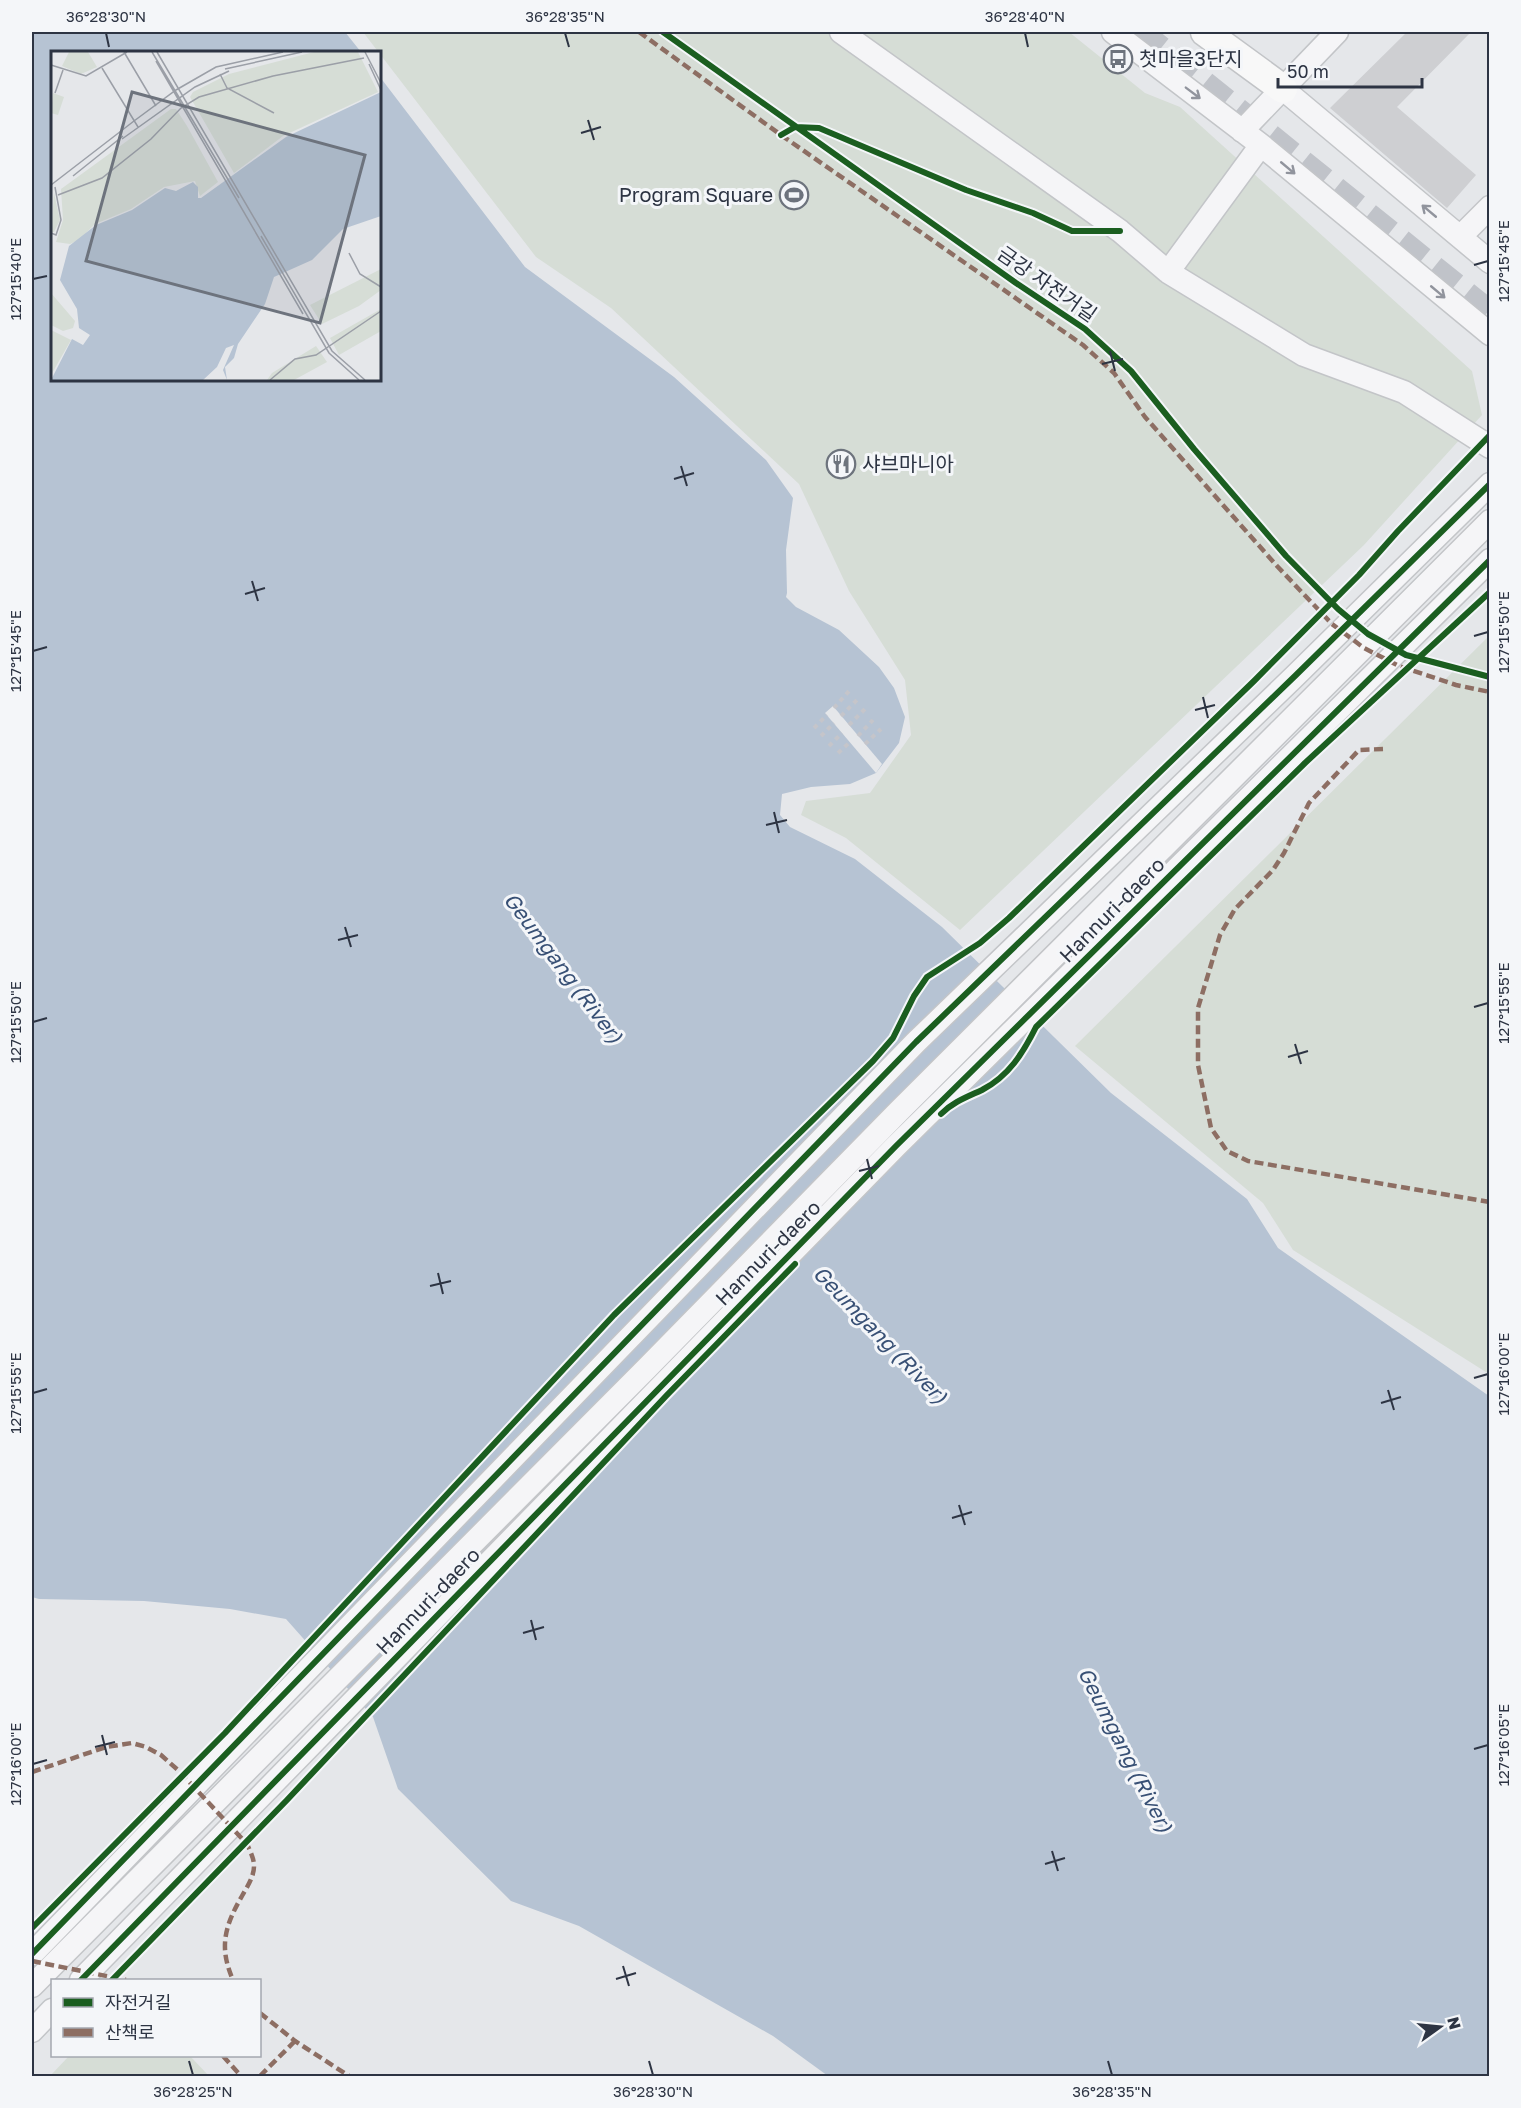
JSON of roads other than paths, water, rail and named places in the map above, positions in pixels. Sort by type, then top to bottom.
[{"type":"main road","points":[[1205,32],[1283,89]]},
{"type":"street","points":[[841,32],[1120,231],[1168,272],[1304,355],[1404,392],[1490,447]]},
{"type":"street","points":[[1113,32],[1261,145],[1487,331]]},
{"type":"street","points":[[1242,131],[1337,32]]},
{"type":"street","points":[[1283,89],[1490,262]]},
{"type":"street","points":[[1168,272],[1261,145]]},
{"type":"street","points":[[1460,237],[1490,207]]},
{"type":"street","name":"Hannuri-daero","points":[[32,1954],[916,1041],[1490,484]]},
{"type":"street","points":[[32,1986],[646,1370],[916,1094],[1490,521]]},
{"type":"street","name":"Hannuri-daero","points":[[82,1979],[896,1146],[1490,560]]},
{"type":"street","points":[[32,2031],[51,2011]]},
{"type":"water","name":"Geumgang (River)","points":[[32,32],[345,32],[360,51],[51,51],[51,381],[381,381],[381,78],[525,267],[674,377],[766,460],[793,498],[786,550],[786,597],[796,607],[839,630],[879,667],[894,688],[905,717],[899,743],[876,773],[850,784],[811,787],[782,794],[780,815],[790,827],[855,859],[942,927],[1111,1093],[1247,1199],[1278,1248],[1489,1396],[1489,2076],[828,2076],[773,2036],[579,1926],[511,1901],[398,1789],[373,1717],[286,1619],[230,1609],[144,1601],[32,1597]]},
{"type":"tunnel","points":[[1138,32],[1490,315]]},
{"type":"place","name":"첫마을3단지","points":[[1118,59]]},
{"type":"place","name":"Program Square","points":[[794,195]]},
{"type":"place","name":"샤브마니아","points":[[841,464]]}]
